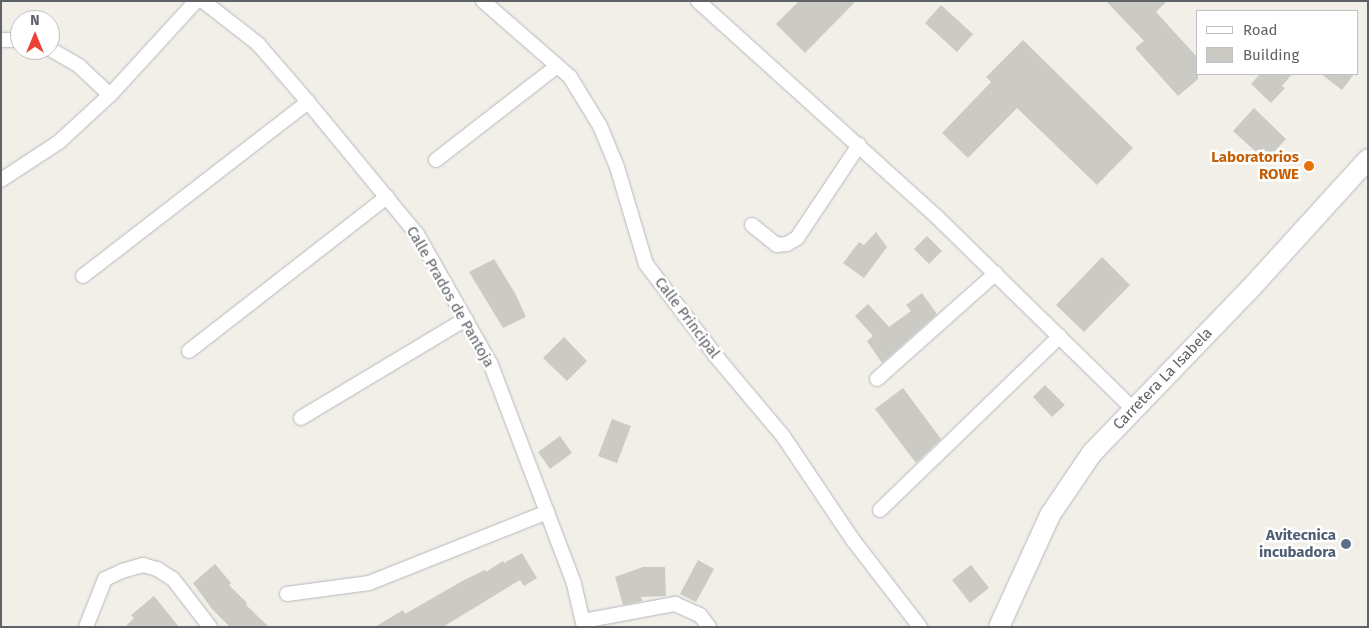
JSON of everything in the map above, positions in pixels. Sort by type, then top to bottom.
[{"type":"main road","name":"Carretera La Isabela","points":[[999,627],[1050,514],[1068,485],[1092,453],[1249,290],[1368,159]]},
{"type":"street","points":[[1,180],[59,142],[110,95],[196,1]]},
{"type":"street","name":"Calle Prados de Pantoja","points":[[203,1],[258,44],[417,234],[491,365],[574,584],[583,624]]},
{"type":"street","name":"Calle Principal","points":[[483,1],[570,78],[600,126],[617,167],[646,264],[715,355],[783,436],[853,540],[920,627]]},
{"type":"street","points":[[698,1],[859,145],[996,273],[1134,410]]},
{"type":"street","points":[[60,55],[78,66],[110,95]]},
{"type":"street","points":[[436,160],[558,66]]},
{"type":"street","points":[[83,276],[308,102]]},
{"type":"street","points":[[752,225],[777,245],[787,244],[797,238],[859,145]]},
{"type":"street","points":[[189,351],[386,198]]},
{"type":"street","points":[[877,379],[996,273]]},
{"type":"street","points":[[301,418],[466,319]]},
{"type":"street","points":[[880,510],[1060,336]]},
{"type":"street","points":[[287,594],[369,583],[547,512]]},
{"type":"street","points":[[86,627],[105,579],[122,571],[143,565],[157,569],[173,579],[210,627]]},
{"type":"street","points":[[583,624],[675,604],[700,615],[709,627]]},
{"type":"building","points":[[799,1],[856,1],[805,53],[776,24]]},
{"type":"building","points":[[1106,1],[1167,1],[1156,12],[1196,56],[1196,75],[1198,75],[1198,79],[1178,96],[1135,48],[1144,41]]},
{"type":"building","points":[[941,5],[973,34],[957,52],[925,23]]},
{"type":"building","points":[[1023,40],[1133,148],[1097,185],[1017,108],[968,158],[942,133],[991,82],[986,77]]},
{"type":"building","points":[[1259,75],[1291,75],[1282,86],[1285,88],[1271,103],[1251,84]]},
{"type":"building","points":[[1322,75],[1353,75],[1342,90]]},
{"type":"building","points":[[1254,108],[1286,139],[1266,161],[1233,131]]},
{"type":"building","points":[[876,232],[887,247],[864,278],[843,263],[859,242],[864,245]]},
{"type":"building","points":[[927,236],[942,251],[929,264],[914,249]]},
{"type":"building","points":[[1102,257],[1130,285],[1084,332],[1056,305]]},
{"type":"building","points":[[494,259],[515,293],[526,317],[503,328],[469,272]]},
{"type":"building","points":[[922,293],[937,314],[882,363],[867,341],[873,336],[855,316],[868,304],[889,327],[911,311],[906,305]]},
{"type":"building","points":[[564,337],[587,361],[567,381],[543,358]]},
{"type":"building","points":[[1045,385],[1065,405],[1052,417],[1033,397]]},
{"type":"building","points":[[903,388],[941,439],[916,463],[875,409]]},
{"type":"building","points":[[612,419],[631,426],[617,463],[598,456]]},
{"type":"building","points":[[560,436],[572,453],[550,469],[538,452]]},
{"type":"building","points":[[522,553],[537,578],[524,586],[520,580],[443,627],[375,627],[403,610],[405,614],[464,580],[485,570],[486,572],[503,561],[504,563]]},
{"type":"building","points":[[698,560],[714,569],[696,602],[680,594]]},
{"type":"building","points":[[215,564],[231,583],[229,585],[247,603],[246,605],[269,627],[230,627],[212,609],[193,583]]},
{"type":"building","points":[[971,565],[989,588],[970,603],[952,580]]},
{"type":"building","points":[[643,567],[665,567],[666,596],[641,597],[642,601],[623,605],[615,577]]},
{"type":"building","points":[[154,596],[179,627],[125,627],[134,618],[131,615]]},
{"type":"place","name":"Laboratorios ROWE","points":[[1309,166]]},
{"type":"place","name":"Avitecnica incubadora","points":[[1346,544]]}]
